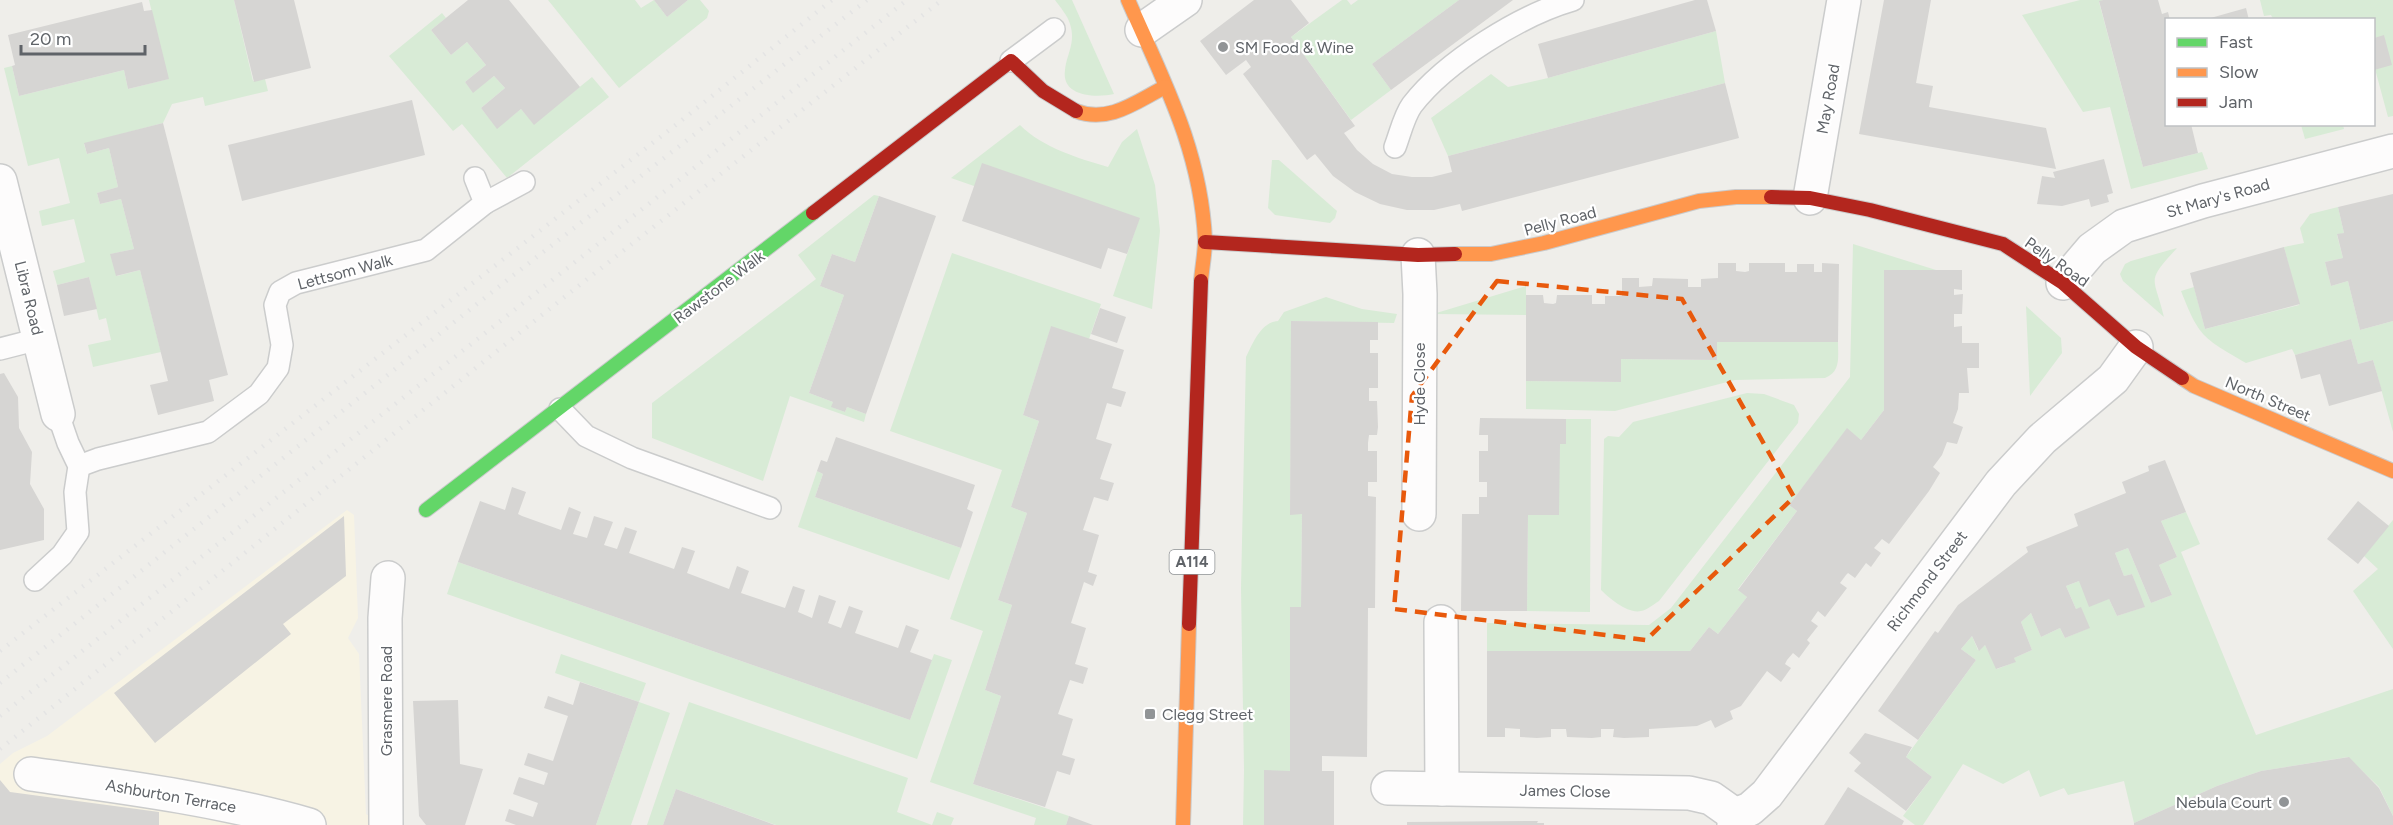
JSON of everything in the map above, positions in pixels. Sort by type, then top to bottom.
[{"type":"street","name":"A114","points":[[1128,0],[1187,137],[1198,182],[1205,243],[1199,299],[1183,825]]},
{"type":"street","points":[[1142,30],[1185,0]]},
{"type":"street","name":"May Road","points":[[1810,198],[1844,0]]},
{"type":"street","points":[[1011,62],[1046,94],[1071,110],[1092,115],[1110,114],[1166,87]]},
{"type":"street","name":"Rawstone Walk","points":[[426,510],[1011,62]]},
{"type":"street","name":"St Mary's Road","points":[[2063,283],[2092,249],[2124,226],[2203,201],[2393,151]]},
{"type":"street","name":"Libra Road","points":[[0,182],[58,414]]},
{"type":"street","name":"Pelly Road","points":[[1205,243],[1418,255],[1491,255],[1699,201],[1736,197],[1810,198],[2003,244],[2063,283],[2136,347]]},
{"type":"street","name":"Hyde Close","points":[[1418,255],[1420,294],[1419,514]]},
{"type":"street","name":"North Street","points":[[2136,347],[2194,386],[2393,471]]},
{"type":"street","name":"Richmond Street","points":[[1734,820],[1767,794],[2001,483],[2042,439],[2113,379],[2136,347]]},
{"type":"street","name":"Grasmere Road","points":[[386,825],[385,618],[388,578]]},
{"type":"street","points":[[1441,622],[1442,789]]},
{"type":"street","name":"Ashburton Terrace","points":[[31,774],[179,795],[260,811],[309,825]]},
{"type":"street","name":"James Close","points":[[1388,788],[1689,793],[1711,798],[1734,820]]},
{"type":"lane","points":[[1395,147],[1411,106],[1444,73],[1514,24],[1573,0]]},
{"type":"lane","name":"Rawstone Walk","points":[[1011,62],[1054,29]]},
{"type":"lane","points":[[475,178],[485,203]]},
{"type":"lane","name":"Lettsom Walk","points":[[79,466],[98,459],[208,432],[259,394],[278,368],[282,345],[275,305],[280,292],[296,283],[426,250],[485,203],[524,182]]},
{"type":"lane","points":[[0,349],[39,339]]},
{"type":"lane","points":[[560,409],[586,436],[632,458],[771,508]]},
{"type":"lane","points":[[35,580],[62,555],[78,532],[75,492],[79,466],[58,414]]},
{"type":"highlighted area","points":[[1497,281],[1682,299],[1794,497],[1646,640],[1394,609],[1412,396]]},
{"type":"shaded area","points":[[347,510],[354,515],[358,618],[348,638],[359,654],[366,814],[384,825],[0,825],[0,764],[13,753],[47,736]]},
{"type":"green space","points":[[149,0],[234,0],[253,81],[265,79],[268,91],[205,106],[203,97],[172,104],[163,123],[84,144],[87,154],[109,148],[118,187],[97,193],[100,204],[121,199],[134,249],[111,254],[117,276],[140,270],[161,352],[93,367],[88,345],[111,340],[106,318],[99,320],[89,277],[57,285],[53,271],[85,262],[74,219],[42,226],[39,211],[70,203],[59,158],[28,166],[4,68],[12,66],[19,96],[124,70],[128,89],[168,79]]},
{"type":"green space","points":[[548,0],[635,0],[641,8],[654,0],[667,17],[688,0],[700,0],[709,11],[707,18],[619,88]]},
{"type":"green space","points":[[1055,0],[1072,0],[1114,94],[1098,96],[1081,94],[1068,86],[1065,70],[1072,42],[1072,31],[1068,18]]},
{"type":"green space","points":[[1342,0],[1347,0],[1351,5],[1358,0],[1459,0],[1372,64],[1391,90],[1351,120],[1291,37]]},
{"type":"green space","points":[[2080,0],[2103,0],[2099,2],[2143,167],[2202,152],[2208,169],[2131,189],[2110,107],[2083,112],[2022,15]]},
{"type":"green space","points":[[2260,0],[2393,0],[2393,116],[2388,117],[2375,69],[2387,51],[2384,36],[2375,38],[2375,18],[2272,18],[2271,15],[2264,16]]},
{"type":"green space","points":[[442,13],[446,18],[431,30],[451,55],[467,42],[486,65],[465,82],[473,92],[494,76],[505,88],[481,108],[497,128],[521,109],[534,124],[592,77],[609,97],[507,178],[462,124],[453,131],[389,56]]},
{"type":"green space","points":[[1716,31],[1725,83],[1448,156],[1431,118],[1491,74],[1508,87]]},
{"type":"green space","points":[[1020,125],[1050,146],[1108,167],[1122,142],[1137,129],[1155,185],[1160,231],[1152,309],[1113,296],[1139,219],[974,186],[951,178]]},
{"type":"green space","points":[[2301,126],[2343,126],[2344,129],[2305,139]]},
{"type":"green space","points":[[1272,160],[1279,160],[1337,211],[1330,223],[1275,215],[1268,208]]},
{"type":"green space","points":[[874,195],[879,196],[855,262],[832,254],[820,286],[844,295],[809,393],[833,402],[832,407],[845,412],[847,407],[866,414],[864,422],[790,396],[763,481],[652,438],[652,403],[816,279],[798,255]]},
{"type":"green space","points":[[2338,207],[2344,233],[2337,235],[2343,258],[2325,262],[2331,286],[2348,281],[2360,330],[2393,321],[2393,432],[2373,360],[2358,364],[2351,339],[2295,355],[2292,349],[2246,363],[2220,348],[2204,335],[2193,318],[2181,291],[2194,287],[2205,329],[2299,305],[2284,247],[2304,243],[2300,228],[2310,214]]},
{"type":"green space","points":[[1853,244],[1936,270],[1884,270],[1884,410],[1861,440],[1847,429],[1789,505],[1797,511],[1738,589],[1747,597],[1718,634],[1709,627],[1690,651],[1487,651],[1487,623],[1649,625],[1671,608],[1850,377]]},
{"type":"green space","points":[[2177,248],[2156,274],[2155,286],[2164,317],[2123,281],[2120,274],[2125,264],[2131,261]]},
{"type":"green space","points":[[952,253],[1101,304],[1089,339],[1051,327],[1023,415],[1039,421],[1011,507],[1027,513],[998,600],[1012,605],[985,690],[1001,696],[973,784],[1069,816],[1066,825],[1034,825],[1036,818],[930,782],[983,631],[950,619],[1002,470],[890,431]]},
{"type":"green space","points":[[1526,286],[1526,315],[1433,314]]},
{"type":"green space","points":[[1326,297],[1362,309],[1397,314],[1394,323],[1292,321],[1290,514],[1302,514],[1301,607],[1290,654],[1290,771],[1264,771],[1264,825],[1243,825],[1241,588],[1246,357],[1262,329],[1278,321],[1284,312]]},
{"type":"green space","points":[[2026,306],[2061,338],[2062,353],[2030,396]]},
{"type":"green space","points":[[1717,342],[1838,342],[1838,358],[1834,372],[1825,378],[1735,380],[1615,411],[1526,409],[1526,381],[1621,382],[1621,359],[1717,360]]},
{"type":"green space","points":[[1747,393],[1764,394],[1794,405],[1799,414],[1798,423],[1659,601],[1641,611],[1620,605],[1601,590],[1604,439],[1608,436],[1619,437],[1633,422]]},
{"type":"green space","points":[[1566,419],[1591,419],[1590,612],[1527,611],[1528,515],[1560,444],[1566,443]]},
{"type":"green space","points":[[817,471],[823,474],[815,497],[961,548],[949,580],[798,527]]},
{"type":"green space","points":[[2186,512],[2200,544],[2181,552],[2256,735],[2393,689],[2393,816],[2379,787],[2348,757],[2261,771],[2217,786],[2134,823],[2124,781],[2068,795],[2064,788],[2040,797],[2029,770],[2003,784],[1963,764],[1923,825],[1915,825],[1903,816],[1932,777],[1906,757],[1976,660],[1961,649],[1972,636],[1978,650],[1985,645],[1997,669],[2015,662],[2014,658],[2032,650],[2021,622],[2031,613],[2041,637],[2060,628],[2065,638],[2089,628],[2081,608],[2076,609],[2066,586],[2079,581],[2109,599],[2117,616],[2144,607],[2132,574],[2124,576],[2115,553],[2128,548],[2151,603],[2172,595],[2159,565],[2177,557],[2161,521]]},
{"type":"green space","points":[[2393,520],[2393,649],[2353,591],[2378,569],[2364,556]]},
{"type":"green space","points":[[458,562],[910,720],[934,654],[952,660],[917,759],[447,594]]},
{"type":"green space","points":[[561,654],[646,683],[639,702],[555,673]]},
{"type":"green space","points":[[639,702],[670,713],[631,825],[596,825]]},
{"type":"green space","points":[[689,702],[908,778],[897,812],[932,825],[776,825],[676,789],[663,825],[647,825]]},
{"type":"green space","points":[[937,812],[954,818],[951,825],[932,825]]},
{"type":"building","points":[[234,0],[294,0],[311,68],[254,82]]},
{"type":"building","points":[[468,0],[509,0],[580,87],[534,125],[521,109],[497,129],[481,108],[505,88],[494,76],[473,93],[465,82],[486,65],[467,42],[451,55],[431,30]]},
{"type":"building","points":[[654,0],[688,0],[667,17]]},
{"type":"building","points":[[1254,0],[1291,0],[1309,23],[1291,37],[1355,126],[1344,133],[1357,150],[1373,164],[1392,174],[1432,177],[1452,172],[1448,156],[1725,83],[1739,138],[1462,211],[1460,204],[1434,210],[1407,210],[1380,204],[1355,192],[1333,176],[1315,154],[1307,160],[1243,74],[1251,67],[1246,60],[1226,75],[1200,41]]},
{"type":"building","points":[[1459,0],[1513,0],[1391,90],[1372,64]]},
{"type":"building","points":[[1695,0],[1707,0],[1716,31],[1548,78],[1538,44]]},
{"type":"building","points":[[1884,0],[1931,0],[1916,83],[1933,86],[1929,107],[2046,128],[2056,169],[1859,134]]},
{"type":"building","points":[[2158,0],[2162,14],[2168,12],[2170,18],[2165,18],[2165,126],[2191,126],[2198,153],[2143,167],[2099,1]]},
{"type":"building","points":[[142,2],[144,11],[152,10],[169,79],[128,89],[124,70],[19,96],[8,35]]},
{"type":"building","points":[[2246,8],[2248,18],[2211,18]]},
{"type":"building","points":[[2384,35],[2392,65],[2375,70],[2375,38]]},
{"type":"building","points":[[412,100],[425,155],[242,201],[228,145]]},
{"type":"building","points":[[163,123],[228,375],[209,380],[214,401],[158,415],[150,385],[168,381],[140,270],[116,276],[110,254],[134,249],[121,199],[100,204],[97,193],[118,187],[109,148],[87,154],[84,143]]},
{"type":"building","points":[[2104,159],[2113,193],[2107,195],[2109,202],[2091,207],[2089,199],[2062,206],[2037,204],[2042,176],[2055,178],[2053,172]]},
{"type":"building","points":[[982,163],[1140,218],[1127,254],[1108,248],[1101,269],[962,221]]},
{"type":"building","points":[[2393,194],[2393,321],[2360,330],[2348,281],[2331,286],[2325,262],[2343,258],[2337,234],[2344,233],[2338,207]]},
{"type":"building","points":[[879,196],[936,216],[866,414],[847,407],[845,412],[831,407],[833,402],[809,393],[844,295],[820,286],[832,254],[855,262]]},
{"type":"building","points":[[2284,247],[2300,304],[2205,329],[2190,273]]},
{"type":"building","points":[[1718,263],[1736,263],[1736,271],[1745,272],[1749,271],[1749,263],[1785,263],[1785,272],[1797,272],[1797,264],[1814,264],[1814,272],[1822,272],[1822,263],[1839,264],[1838,342],[1717,342],[1717,360],[1621,359],[1621,382],[1526,381],[1526,295],[1543,295],[1544,303],[1553,304],[1556,303],[1557,295],[1592,295],[1592,304],[1605,304],[1605,296],[1622,296],[1622,278],[1639,278],[1639,287],[1652,286],[1653,278],[1688,279],[1688,287],[1701,287],[1701,279],[1718,278]]},
{"type":"building","points":[[1884,270],[1962,270],[1962,290],[1954,289],[1954,295],[1963,294],[1962,314],[1954,314],[1954,327],[1962,326],[1962,343],[1979,343],[1979,368],[1967,368],[1969,393],[1959,393],[1958,409],[1953,423],[1963,427],[1957,444],[1947,442],[1942,455],[1933,467],[1940,473],[1929,491],[1889,544],[1882,539],[1874,548],[1881,553],[1871,567],[1866,563],[1855,578],[1848,573],[1846,575],[1840,583],[1847,588],[1825,617],[1818,611],[1811,621],[1818,626],[1807,640],[1810,643],[1799,658],[1793,653],[1787,660],[1785,664],[1791,668],[1781,682],[1767,671],[1741,706],[1730,711],[1733,719],[1715,728],[1711,720],[1697,726],[1649,729],[1649,737],[1613,737],[1614,729],[1601,729],[1601,737],[1567,737],[1566,729],[1551,729],[1551,737],[1537,738],[1520,737],[1520,729],[1505,728],[1505,737],[1487,737],[1487,651],[1690,651],[1709,627],[1718,634],[1747,597],[1738,590],[1797,511],[1789,505],[1847,428],[1861,440],[1884,410]]},
{"type":"building","points":[[89,277],[97,309],[64,316],[57,285]]},
{"type":"building","points":[[1100,308],[1126,317],[1117,343],[1091,334]]},
{"type":"building","points":[[1291,321],[1378,322],[1378,340],[1370,340],[1370,353],[1378,353],[1378,388],[1369,388],[1369,401],[1377,401],[1378,427],[1377,435],[1369,435],[1368,443],[1368,451],[1377,451],[1377,482],[1368,482],[1368,496],[1376,497],[1375,608],[1368,608],[1367,757],[1322,756],[1322,771],[1334,771],[1334,825],[1264,825],[1264,770],[1290,771],[1290,607],[1301,607],[1302,514],[1290,515]]},
{"type":"building","points":[[1051,326],[1124,350],[1112,388],[1126,392],[1121,407],[1107,403],[1096,439],[1112,444],[1100,479],[1114,483],[1108,501],[1094,497],[1083,530],[1099,535],[1088,572],[1097,575],[1093,586],[1084,582],[1071,623],[1086,628],[1075,664],[1088,668],[1083,684],[1070,680],[1058,714],[1073,719],[1062,755],[1075,759],[1070,775],[1057,771],[1045,807],[973,784],[1001,696],[985,690],[1012,605],[998,600],[1027,513],[1011,507],[1039,421],[1023,415]]},
{"type":"building","points":[[2351,339],[2358,364],[2373,360],[2382,391],[2329,406],[2320,374],[2301,379],[2295,355]]},
{"type":"building","points":[[4,373],[18,397],[19,428],[32,452],[30,484],[44,509],[44,540],[0,550],[0,374]]},
{"type":"building","points":[[1480,418],[1566,419],[1566,444],[1560,444],[1559,515],[1528,515],[1527,611],[1461,611],[1462,514],[1479,514],[1479,497],[1487,497],[1487,482],[1479,482],[1479,451],[1488,451],[1488,435],[1479,435]]},
{"type":"building","points":[[836,437],[975,485],[967,509],[973,512],[961,548],[815,497],[823,474],[817,471],[821,460],[827,462]]},
{"type":"building","points":[[2165,460],[2186,512],[2161,521],[2177,557],[2159,565],[2172,595],[2151,603],[2128,548],[2115,553],[2124,576],[2132,574],[2145,607],[2117,616],[2109,599],[2089,607],[2079,581],[2066,586],[2076,609],[2081,607],[2090,628],[2065,638],[2060,628],[2041,637],[2031,613],[2021,622],[2032,650],[2014,658],[2016,662],[1996,669],[1985,645],[1979,651],[1972,636],[1961,649],[1976,660],[1918,740],[1878,711],[1935,631],[1938,633],[1958,605],[2028,552],[2026,547],[2078,526],[2074,514],[2126,493],[2122,482],[2149,471],[2148,466]]},
{"type":"building","points":[[512,487],[526,492],[518,514],[561,530],[569,507],[581,512],[573,534],[587,538],[594,516],[613,522],[604,545],[617,549],[625,527],[637,531],[629,553],[674,569],[682,547],[695,551],[687,573],[729,589],[737,566],[749,571],[741,593],[785,608],[793,586],[805,590],[798,612],[812,618],[819,595],[836,601],[828,623],[841,628],[849,606],[863,611],[855,633],[898,648],[906,625],[919,630],[910,652],[932,660],[910,720],[458,562],[480,501],[505,510]]},
{"type":"building","points":[[2358,501],[2389,526],[2358,564],[2327,539]]},
{"type":"building","points":[[344,516],[346,576],[283,624],[291,634],[155,743],[114,693]]},
{"type":"building","points":[[580,682],[639,702],[596,825],[516,825],[505,821],[509,809],[533,817],[538,803],[513,794],[517,782],[519,777],[544,785],[548,773],[524,765],[528,753],[553,761],[568,716],[544,708],[548,696],[573,705]]},
{"type":"building","points":[[458,700],[460,764],[483,769],[465,825],[426,825],[419,816],[413,701]]},
{"type":"building","points":[[1865,733],[1912,747],[1906,757],[1932,777],[1906,811],[1854,771],[1861,763],[1849,753]]},
{"type":"building","name":"Nebula Court","points":[[2349,757],[2379,788],[2393,816],[2393,825],[2134,825],[2134,823],[2217,786],[2261,771]]},
{"type":"building","points":[[0,780],[10,792],[159,812],[159,825],[0,825]]},
{"type":"building","points":[[1848,787],[1904,821],[1902,825],[1824,825]]},
{"type":"building","points":[[676,789],[775,825],[663,825]]},
{"type":"building","points":[[1069,816],[1093,825],[1066,825]]},
{"type":"building","points":[[1538,821],[1537,823],[1544,823],[1544,825],[1407,825],[1407,822]]},
{"type":"railway","points":[[0,651],[677,124],[832,0]]},
{"type":"railway","points":[[0,683],[506,281],[867,0]]},
{"type":"railway","points":[[0,716],[907,0]]},
{"type":"railway","points":[[0,749],[567,295],[942,0]]},
{"type":"traffic: fast","points":[[426,510],[813,213]]},
{"type":"traffic: slow","points":[[1128,0],[1167,87],[1196,176],[1205,240],[1201,281]]},
{"type":"traffic: slow","points":[[1076,111],[1100,115],[1111,113],[1165,87]]},
{"type":"traffic: slow","points":[[1455,254],[1491,254],[1544,243],[1699,201],[1736,197],[1771,197]]},
{"type":"traffic: slow","points":[[2182,378],[2194,386],[2393,471]]},
{"type":"traffic: slow","points":[[1183,825],[1189,624]]},
{"type":"traffic: jam","points":[[813,213],[1011,61],[1043,91],[1076,111]]},
{"type":"traffic: jam","points":[[1771,197],[1810,198],[1870,210],[2003,244],[2063,283],[2136,347],[2182,378]]},
{"type":"traffic: jam","points":[[1205,242],[1418,255],[1455,254]]},
{"type":"traffic: jam","points":[[1189,624],[1201,281]]},
{"type":"place","name":"SM Food & Wine","points":[[1223,47]]},
{"type":"place","name":"Clegg Street","points":[[1150,714]]},
{"type":"place","name":"Nebula Court","points":[[2284,802]]}]
